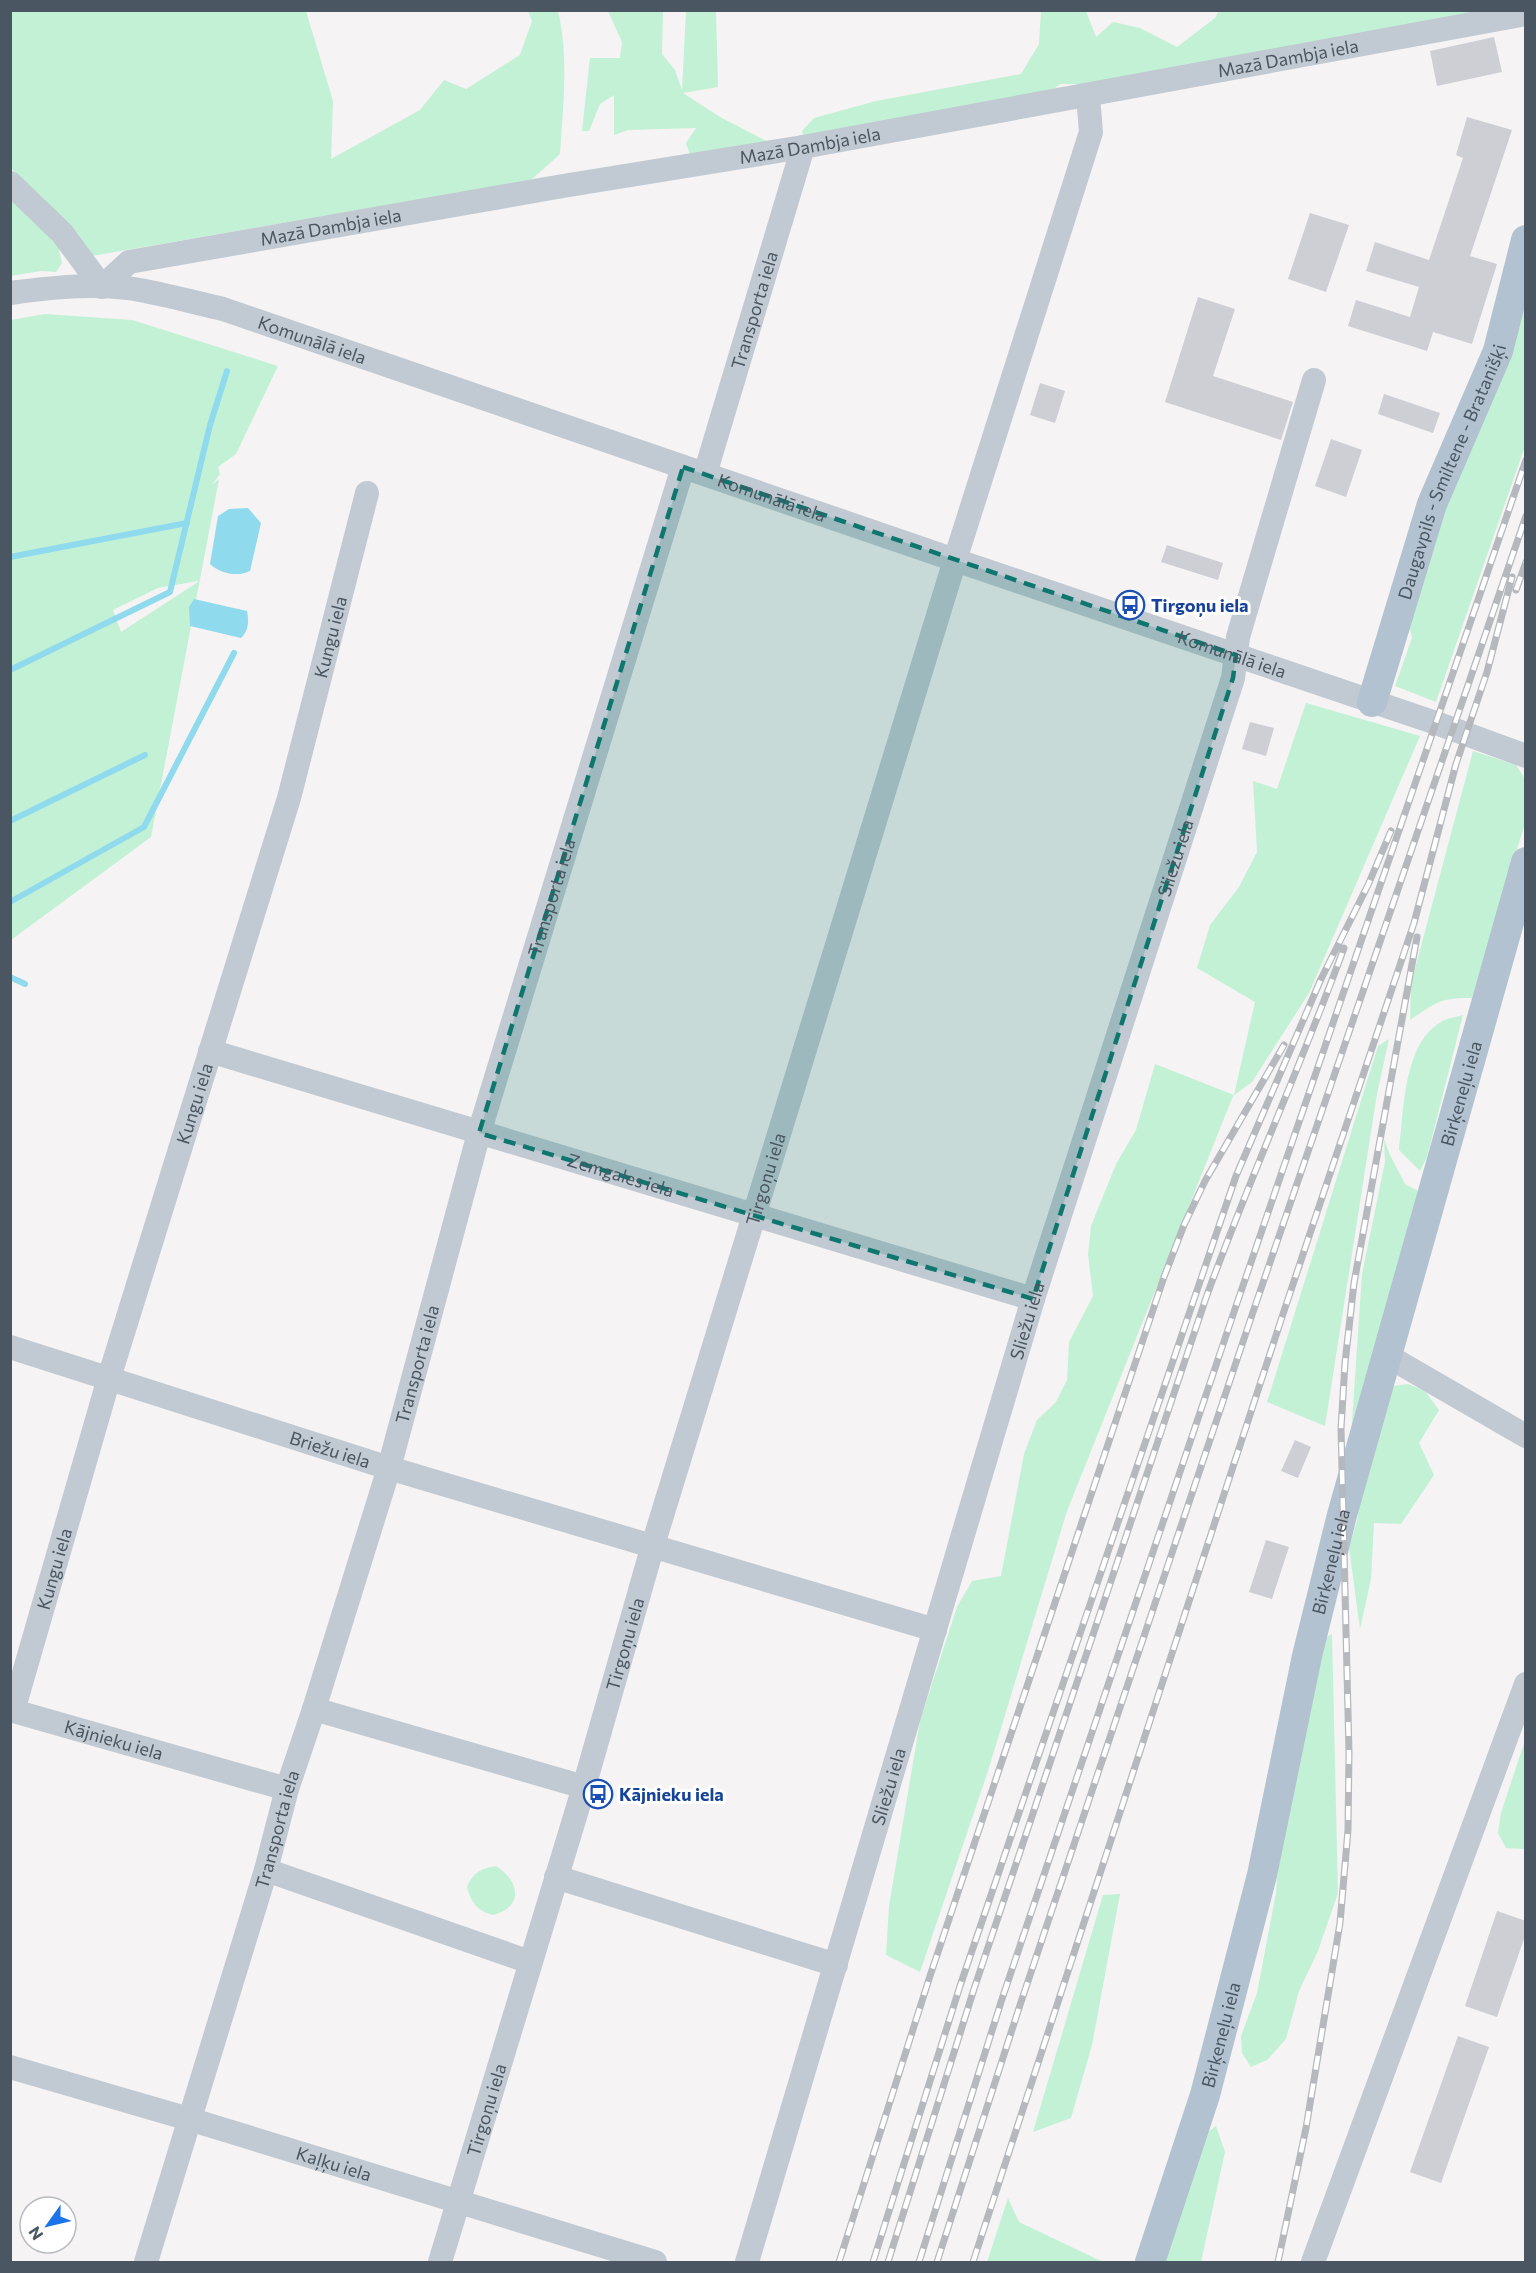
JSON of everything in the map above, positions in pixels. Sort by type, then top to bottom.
[{"type":"main road","name":"Daugavpils - Smiltene - Bratanišķi","points":[[1372,702],[1432,504],[1498,351],[1526,240]]},
{"type":"main road","name":"Birķeneļu iela","points":[[1150,2262],[1205,2095],[1262,1875],[1307,1656],[1342,1515],[1526,862]]},
{"type":"street","name":"Mazā Dambja iela","points":[[102,286],[129,261],[803,147],[1526,14]]},
{"type":"street","name":"Tirgoņu iela","points":[[440,2262],[584,1787],[653,1545],[955,561],[1091,132],[1088,96]]},
{"type":"street","name":"Transporta iela","points":[[146,2262],[266,1870],[287,1789],[389,1468],[479,1133],[694,470],[803,147]]},
{"type":"street","points":[[10,183],[62,232],[102,286]]},
{"type":"street","name":"Komunālā iela","points":[[10,293],[53,287],[102,286],[143,290],[223,309],[1526,756]]},
{"type":"street","name":"Sliežu iela","points":[[747,2262],[1033,1299],[1233,678],[1238,637],[1314,380]]},
{"type":"street","name":"Kungu iela","points":[[12,1710],[109,1378],[290,798],[367,493]]},
{"type":"street","name":"Zemgales iela","points":[[210,1051],[1033,1299]]},
{"type":"street","name":"Briežu iela","points":[[10,1347],[389,1468],[935,1630]]},
{"type":"street","points":[[1386,1355],[1526,1436]]},
{"type":"street","points":[[1313,2262],[1526,1684]]},
{"type":"street","points":[[314,1709],[584,1787]]},
{"type":"street","name":"Kājnieku iela","points":[[12,1710],[287,1789]]},
{"type":"street","points":[[266,1870],[530,1962]]},
{"type":"street","points":[[556,1877],[836,1965]]},
{"type":"street","name":"Kaļķu iela","points":[[10,2067],[189,2119],[655,2262]]},
{"type":"highlighted area","points":[[683,467],[1236,655],[1233,678],[1033,1299],[479,1133]]},
{"type":"green space","points":[[10,11],[306,11],[333,101],[331,159],[420,110],[444,80],[466,89],[520,55],[532,21],[528,11],[558,11],[564,64],[560,154],[531,180],[92,256],[11,168]]},
{"type":"green space","points":[[608,11],[663,11],[662,54],[675,70],[682,90],[686,11],[716,11],[718,87],[683,93],[720,117],[774,145],[691,158],[686,143],[696,128],[628,130],[614,135],[614,95],[600,104],[589,131],[582,131],[590,58],[620,58],[622,42]]},
{"type":"green space","points":[[1041,11],[1086,11],[1096,37],[1113,22],[1140,28],[1177,47],[1215,18],[1219,11],[1510,11],[1092,84],[1060,84],[1050,92],[804,140],[802,131],[814,118],[876,101],[1021,74],[1039,44]]},
{"type":"green space","points":[[10,196],[56,238],[62,263],[56,272],[41,271],[11,276]]},
{"type":"green space","points":[[1525,284],[1525,446],[1436,702],[1395,686],[1412,638],[1408,622],[1452,482]]},
{"type":"green space","points":[[45,314],[132,320],[278,366],[236,454],[218,467],[220,474],[212,485],[219,479],[151,837],[11,940],[11,320]],"holes":[[[198,582],[121,632],[113,610],[158,588]]]},
{"type":"green space","points":[[1306,703],[1420,736],[1309,993],[1252,1082],[1233,1096],[1067,1511],[988,1771],[920,1972],[886,1955],[889,1906],[920,1721],[957,1607],[972,1581],[1001,1576],[1024,1454],[1037,1420],[1056,1402],[1067,1380],[1069,1342],[1093,1296],[1088,1254],[1091,1226],[1116,1164],[1136,1130],[1155,1064],[1234,1095],[1255,1002],[1197,968],[1210,925],[1239,887],[1257,852],[1253,781],[1277,789]]},
{"type":"green space","points":[[1473,751],[1516,765],[1525,779],[1525,823],[1472,998],[1439,1002],[1410,1020],[1411,984]]},
{"type":"green space","points":[[1463,1015],[1427,1157],[1420,1171],[1399,1150],[1404,1098],[1412,1062],[1428,1032],[1443,1021]]},
{"type":"green space","points":[[1389,1039],[1377,1094],[1325,1426],[1267,1402],[1378,1046]]},
{"type":"green space","points":[[1384,1139],[1405,1184],[1418,1191],[1350,1452],[1362,1274],[1385,1162]]},
{"type":"green space","points":[[1408,1384],[1425,1391],[1439,1410],[1419,1443],[1434,1475],[1401,1524],[1374,1523],[1371,1579],[1360,1629],[1349,1547],[1357,1521],[1378,1424],[1394,1386]]},
{"type":"green space","points":[[1332,1634],[1338,1893],[1318,1951],[1299,1991],[1286,2039],[1267,2060],[1251,2067],[1242,2053],[1241,2036],[1257,1993],[1276,1893],[1281,1822],[1323,1639]]},
{"type":"green space","points":[[1525,1740],[1525,1849],[1506,1848],[1498,1833],[1501,1813]]},
{"type":"green space","points":[[496,1866],[510,1879],[515,1893],[510,1906],[493,1915],[476,1905],[467,1887],[478,1872]]},
{"type":"green space","points":[[1120,1894],[1092,2045],[1071,2118],[1033,2132],[1103,1895]]},
{"type":"green space","points":[[1216,2126],[1225,2152],[1201,2262],[1161,2262],[1205,2134]]},
{"type":"green space","points":[[1008,2198],[1019,2222],[1103,2262],[987,2262]]},
{"type":"water","points":[[248,508],[261,523],[250,571],[235,574],[219,570],[210,564],[218,516],[229,509]]},
{"type":"water","points":[[194,599],[247,611],[248,625],[244,635],[241,638],[190,626],[189,607]]},
{"type":"building","points":[[1494,37],[1502,72],[1437,86],[1430,51]]},
{"type":"building","points":[[1467,117],[1512,130],[1470,256],[1497,264],[1472,344],[1433,332],[1427,351],[1348,326],[1356,300],[1410,317],[1419,287],[1366,271],[1375,242],[1429,260],[1463,158],[1456,155]]},
{"type":"building","points":[[1310,213],[1349,225],[1326,292],[1288,279]]},
{"type":"building","points":[[1198,297],[1235,309],[1213,376],[1293,402],[1281,440],[1165,402]]},
{"type":"building","points":[[1040,383],[1065,391],[1055,423],[1030,415]]},
{"type":"building","points":[[1384,394],[1440,413],[1433,433],[1378,414]]},
{"type":"building","points":[[1331,439],[1362,450],[1346,497],[1315,486]]},
{"type":"building","points":[[1167,545],[1223,563],[1218,580],[1161,562]]},
{"type":"building","points":[[1250,722],[1274,728],[1266,756],[1242,749]]},
{"type":"building","points":[[1295,1440],[1311,1447],[1298,1478],[1281,1471]]},
{"type":"building","points":[[1266,1540],[1289,1547],[1272,1599],[1249,1592]]},
{"type":"building","points":[[1497,1911],[1526,1921],[1526,1933],[1497,2017],[1465,2006]]},
{"type":"building","points":[[1458,2036],[1489,2047],[1441,2183],[1410,2172]]},
{"type":"waterway","points":[[10,670],[170,592],[210,425],[227,371]]},
{"type":"waterway","points":[[10,557],[187,523]]},
{"type":"waterway","points":[[10,902],[144,827],[234,653]]},
{"type":"waterway","points":[[10,821],[145,755]]},
{"type":"waterway","points":[[10,977],[25,984]]},
{"type":"railway","points":[[919,2262],[1002,1999],[1236,1306],[1526,460]]},
{"type":"railway","points":[[937,2262],[1020,2005],[1253,1312],[1526,516]]},
{"type":"railway","points":[[1516,590],[1526,562]]},
{"type":"railway","points":[[973,2262],[1282,1317],[1414,923],[1456,764],[1487,672],[1512,577]]},
{"type":"railway","points":[[873,2262],[960,1986],[1236,1176],[1321,979],[1368,885],[1391,831]]},
{"type":"railway","points":[[1278,2262],[1306,2128],[1340,1923],[1348,1830],[1349,1753],[1341,1428],[1345,1363],[1354,1283],[1417,937]]},
{"type":"railway","points":[[888,2262],[974,1989],[1207,1295],[1344,948]]},
{"type":"railway","points":[[839,2262],[930,1976],[1164,1277],[1184,1225],[1205,1181],[1284,1045]]},
{"type":"place","name":"Tirgoņu iela","points":[[1130,605]]},
{"type":"place","name":"Kājnieku iela","points":[[598,1794]]}]
